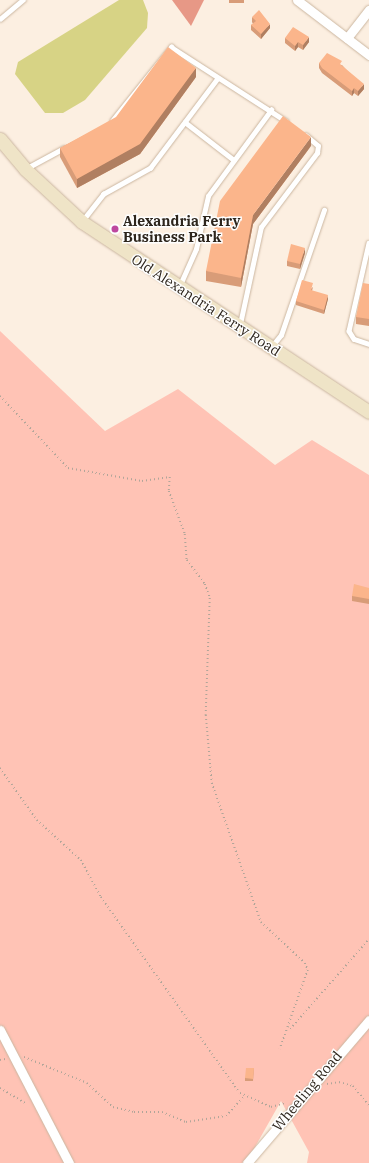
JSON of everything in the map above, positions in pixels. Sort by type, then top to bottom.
[{"type":"main road","name":"Old Alexandria Ferry Road","points":[[0,139],[25,169],[82,222],[178,288],[369,412]]},
{"type":"street","points":[[297,0],[369,56]]},
{"type":"street","points":[[347,38],[369,10]]},
{"type":"street","name":"Wheeling Road","points":[[247,1163],[304,1094],[369,1020]]},
{"type":"street","points":[[0,1030],[69,1163]]},
{"type":"lane","points":[[0,19],[23,0]]},
{"type":"lane","points":[[106,125],[167,48],[173,48],[217,79],[271,110],[293,126]]},
{"type":"lane","points":[[82,222],[103,194],[150,168],[217,79]]},
{"type":"lane","points":[[178,288],[190,266],[208,196],[271,110]]},
{"type":"lane","points":[[185,122],[234,160]]},
{"type":"lane","points":[[239,328],[261,227],[317,153],[316,143],[298,130]]},
{"type":"lane","points":[[25,169],[67,146]]},
{"type":"lane","points":[[270,348],[281,335],[324,210]]},
{"type":"lane","points":[[369,243],[351,336],[369,344]]},
{"type":"path","points":[[0,396],[68,468],[142,481],[170,477],[169,491],[185,534],[187,560],[206,584],[210,598],[206,715],[212,783],[262,922],[305,963],[308,970],[280,1049]]},
{"type":"path","points":[[0,768],[37,820],[81,860],[101,897],[244,1096],[271,1107],[304,1094]]},
{"type":"path","points":[[287,1032],[369,939]]},
{"type":"path","points":[[0,1060],[14,1056],[36,1060],[87,1083],[104,1095],[113,1107],[134,1112],[162,1112],[186,1122],[226,1116],[244,1096]]},
{"type":"path","points":[[322,1086],[347,1084],[355,1088],[369,1105]]},
{"type":"path","points":[[0,1088],[23,1103],[41,1109]]},
{"type":"shaded area","points":[[119,0],[143,0],[148,13],[147,28],[85,100],[63,113],[45,113],[15,74],[18,62]]},
{"type":"shaded area","points":[[172,0],[204,0],[191,26]]},
{"type":"shaded area","points":[[0,331],[105,431],[178,389],[275,465],[312,440],[369,475],[369,1163],[307,1163],[309,1152],[281,1101],[246,1163],[0,1163]]},
{"type":"building","points":[[259,10],[270,24],[261,34],[251,25],[256,21],[252,17]]},
{"type":"building","points":[[293,27],[309,37],[303,45],[298,42],[295,46],[285,38]]},
{"type":"building","points":[[168,47],[196,68],[140,144],[77,179],[60,148],[116,117]]},
{"type":"building","points":[[327,53],[342,61],[340,64],[364,84],[358,91],[354,88],[352,91],[322,68],[319,63]]},
{"type":"building","points":[[283,116],[311,137],[253,215],[241,278],[206,271],[220,201]]},
{"type":"building","points":[[291,244],[305,248],[300,264],[287,261]]},
{"type":"building","points":[[302,280],[313,283],[311,290],[328,295],[324,310],[296,301]]},
{"type":"building","points":[[363,283],[369,284],[369,319],[356,317]]},
{"type":"building","points":[[354,584],[369,588],[369,599],[352,596]]},
{"type":"building","points":[[246,1068],[254,1068],[253,1079],[245,1078]]},
{"type":"place","name":"Alexandria Ferry Business Park","points":[[115,229]]}]
